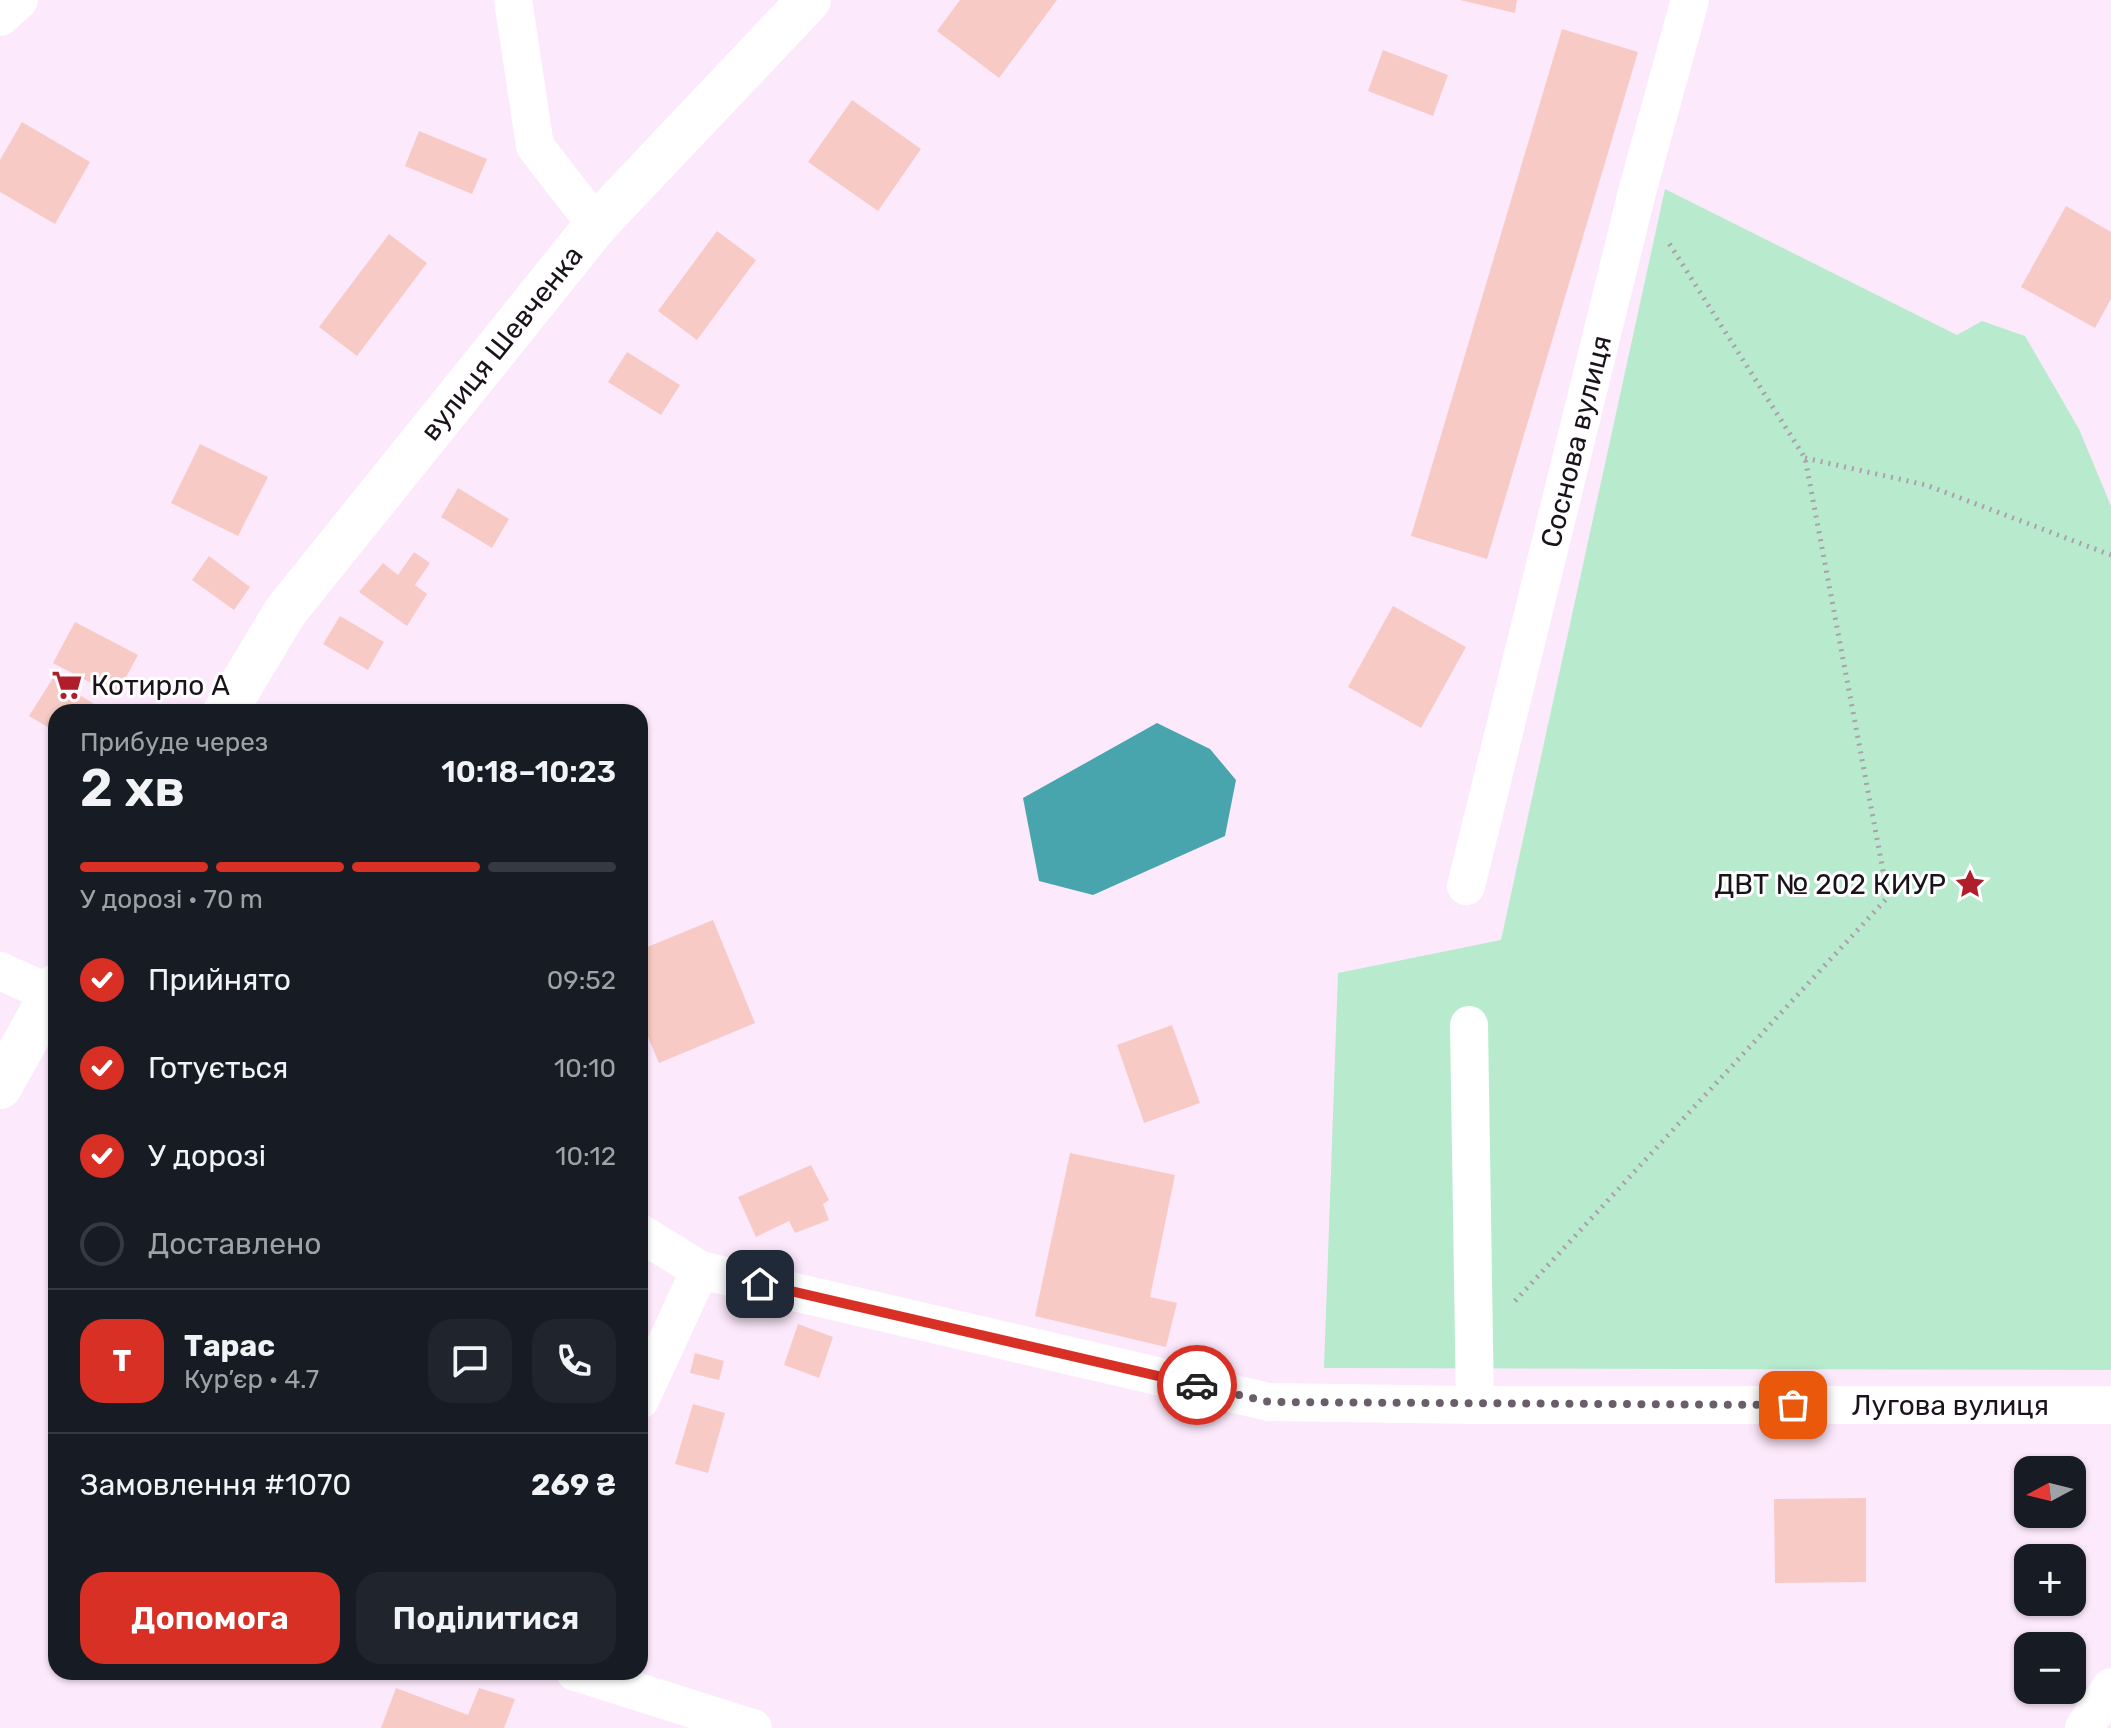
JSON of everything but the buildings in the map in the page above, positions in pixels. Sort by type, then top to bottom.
[{"type":"street","points":[[0,17],[19,0]]},
{"type":"street","points":[[513,0],[535,146],[596,225]]},
{"type":"street","name":"вулиця Шевченка","points":[[230,704],[285,612],[596,225],[809,0]]},
{"type":"street","name":"Соснова вулиця","points":[[1466,886],[1637,192],[1690,0]]},
{"type":"street","points":[[0,971],[48,988]]},
{"type":"street","points":[[0,1087],[48,999]]},
{"type":"street","points":[[1469,1025],[1475,1405]]},
{"type":"street","name":"Лугова вулиця","points":[[648,1238],[700,1270],[1269,1402],[2111,1405]]},
{"type":"street","points":[[648,1383],[700,1270]]},
{"type":"street","points":[[600,1680],[753,1728]]},
{"type":"street","points":[[2084,1728],[2111,1687]]},
{"type":"path","points":[[1474,1345],[1888,897],[1805,458],[1637,192]]},
{"type":"path","points":[[1805,458],[1926,485],[2111,555]]},
{"type":"green space","points":[[1665,189],[1957,335],[1982,321],[2025,336],[2079,429],[2111,506],[2111,1370],[1324,1368],[1338,973],[1501,940]]},
{"type":"water","points":[[1157,723],[1210,749],[1236,780],[1225,836],[1093,895],[1039,881],[1023,798]]},
{"type":"way so far","points":[[1197,1385],[1269,1402],[1793,1405]]},
{"type":"place","name":"Котирло А","points":[[67,685]]},
{"type":"place","name":"ДВТ № 202 КИУР","points":[[1970,884]]},
{"type":"route","points":[[760,1284],[1197,1385]]}]
